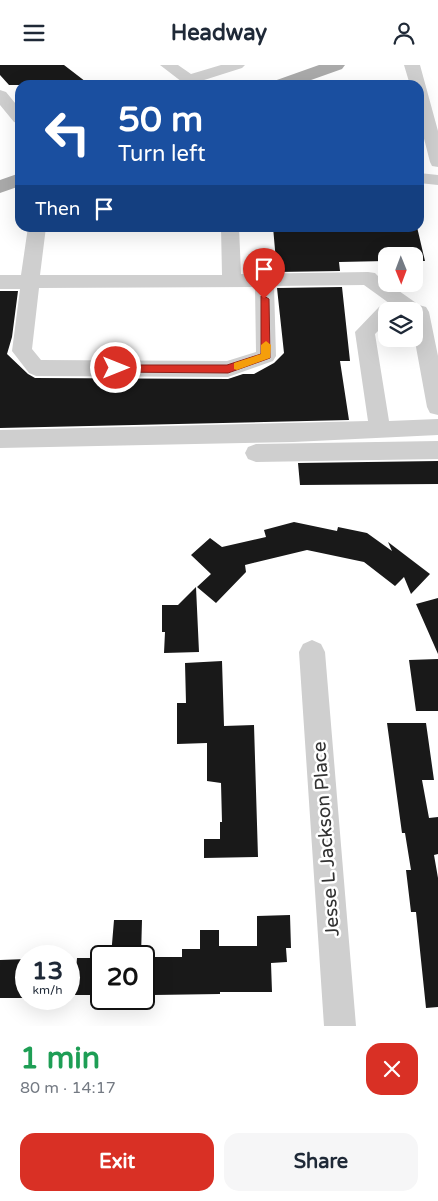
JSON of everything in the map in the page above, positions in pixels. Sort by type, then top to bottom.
[{"type":"main road","points":[[294,80],[336,65]]},
{"type":"street","points":[[168,65],[189,80]]},
{"type":"street","points":[[200,80],[237,65]]},
{"type":"street","points":[[412,65],[419,80]]},
{"type":"street","points":[[0,95],[15,113]]},
{"type":"street","points":[[424,95],[437,157]]},
{"type":"street","points":[[424,178],[438,179]]},
{"type":"street","points":[[36,232],[22,351],[36,368],[228,369],[266,356],[264,280]]},
{"type":"street","points":[[230,232],[232,281]]},
{"type":"street","points":[[0,282],[232,281],[368,278],[398,302]]},
{"type":"street","points":[[378,325],[365,332],[380,429]]},
{"type":"street","points":[[419,347],[438,407]]},
{"type":"street","points":[[0,439],[294,433],[438,427]]},
{"type":"street","points":[[256,453],[438,450]]},
{"type":"street","name":"Jesse L Jackson Place","points":[[312,652],[340,1026]]},
{"type":"building","points":[[0,65],[64,65],[84,80],[15,80],[15,85],[9,85],[0,75]]},
{"type":"building","points":[[273,232],[418,232],[422,247],[378,247],[378,261],[339,262],[340,271],[277,272]]},
{"type":"building","points":[[342,287],[350,361],[340,361],[349,420],[0,428],[0,291],[18,291],[12,337],[7,354],[28,374],[35,378],[228,379],[243,374],[254,374],[274,363],[284,353],[277,288]]},
{"type":"building","points":[[438,461],[438,484],[300,485],[298,463]]},
{"type":"building","points":[[294,522],[337,531],[338,527],[367,533],[392,551],[388,542],[430,574],[411,594],[404,577],[395,586],[364,562],[307,550],[245,565],[246,572],[216,603],[197,587],[211,574],[191,555],[210,538],[222,547],[266,537],[264,530]]},
{"type":"building","points":[[196,587],[199,652],[164,653],[165,632],[162,632],[162,605],[178,605]]},
{"type":"building","points":[[438,598],[438,654],[416,604]]},
{"type":"building","points":[[438,659],[438,711],[416,711],[409,660]]},
{"type":"building","points":[[222,661],[224,726],[254,725],[258,857],[204,858],[204,839],[220,839],[220,822],[222,822],[221,783],[207,781],[207,743],[177,744],[177,703],[186,703],[185,663]]},
{"type":"building","points":[[387,723],[426,723],[434,780],[422,780],[429,818],[438,817],[438,854],[434,855],[438,878],[438,1007],[426,1008],[416,912],[411,912],[406,870],[411,870],[405,833],[402,833]]},
{"type":"building","points":[[290,915],[291,948],[286,948],[287,962],[271,963],[272,992],[155,995],[155,957],[182,957],[182,949],[200,949],[200,930],[219,930],[219,946],[257,946],[257,916]]},
{"type":"building","points":[[114,920],[142,920],[141,945],[112,945]]},
{"type":"building","points":[[80,958],[90,958],[90,995],[80,995]]},
{"type":"building","points":[[15,959],[15,998],[0,998],[0,960]]},
{"type":"slow traffic","points":[[237,366],[266,356],[266,345]]},
{"type":"route","points":[[116,368],[228,369],[266,356],[264,299]]}]
